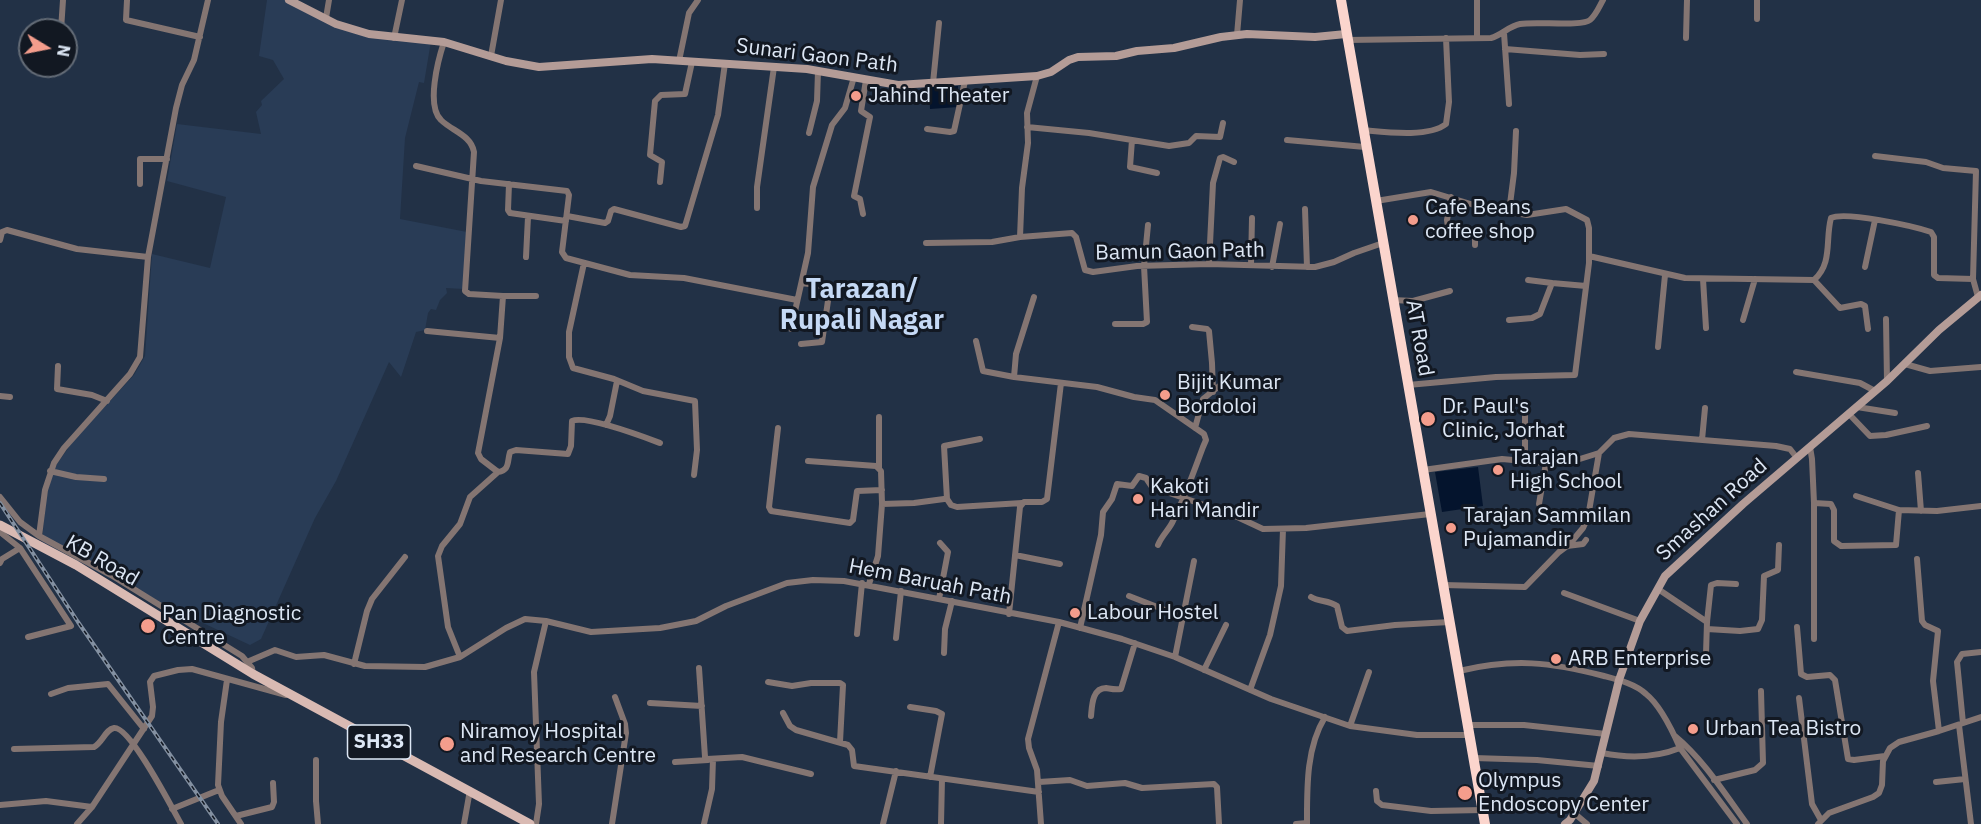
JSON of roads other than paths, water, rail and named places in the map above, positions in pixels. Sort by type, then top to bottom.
[{"type":"highway","name":"AT Road","points":[[1341,0],[1485,824]]},
{"type":"main road","name":"KB Road","points":[[0,525],[76,565],[253,674],[530,824]]},
{"type":"street","points":[[61,18],[63,0]]},
{"type":"street","points":[[127,0],[126,20],[200,37]]},
{"type":"street","points":[[39,536],[50,471],[64,448],[130,374],[140,357],[148,257],[178,95],[194,60],[208,0]]},
{"type":"street","name":"Sunari Gaon Path","points":[[289,0],[358,31],[394,38],[444,42],[515,64],[548,68],[638,59],[725,63],[818,71],[898,85],[1037,76],[1051,72],[1078,57],[1116,56],[1137,51],[1174,48],[1237,35],[1347,37]]},
{"type":"street","points":[[326,18],[329,0]]},
{"type":"street","points":[[394,38],[402,0]]},
{"type":"street","points":[[491,56],[501,0]]},
{"type":"street","points":[[679,61],[689,13],[698,0]]},
{"type":"street","points":[[1237,35],[1240,0]]},
{"type":"street","points":[[1477,0],[1477,38]]},
{"type":"street","points":[[1347,37],[1491,38],[1518,25],[1539,22],[1586,22],[1595,14],[1603,0]]},
{"type":"street","points":[[1686,0],[1686,38]]},
{"type":"street","points":[[1757,0],[1757,19]]},
{"type":"street","points":[[933,83],[939,23]]},
{"type":"street","points":[[1504,33],[1509,104]]},
{"type":"street","points":[[1362,130],[1430,131],[1437,130],[1446,124],[1449,102],[1446,38]]},
{"type":"street","points":[[444,42],[436,75],[434,102],[436,111],[442,121],[472,143],[474,152],[465,291],[470,294],[536,296]]},
{"type":"street","points":[[1505,49],[1580,55],[1604,54]]},
{"type":"street","points":[[660,182],[662,161],[651,158],[650,155],[655,101],[660,95],[685,94],[693,62]]},
{"type":"street","points":[[510,184],[508,210],[510,213],[528,217],[605,223],[609,221],[614,209],[681,227],[685,226],[718,115],[725,63]]},
{"type":"street","points":[[757,208],[757,187],[774,66]]},
{"type":"street","points":[[809,133],[817,102],[818,71]]},
{"type":"street","points":[[926,243],[1000,241],[1020,237],[1022,188],[1028,143],[1027,113],[1037,76]]},
{"type":"street","points":[[790,329],[808,253],[813,187],[832,125],[845,108],[854,77]]},
{"type":"street","points":[[863,214],[860,199],[854,196],[870,117],[861,111],[866,80]]},
{"type":"street","points":[[927,129],[954,131],[965,81]]},
{"type":"street","points":[[1027,127],[1089,133],[1169,146],[1189,143],[1196,136],[1220,137],[1223,123]]},
{"type":"street","points":[[1509,212],[1516,131]]},
{"type":"street","points":[[1132,140],[1130,167],[1157,173]]},
{"type":"street","points":[[1287,140],[1365,147]]},
{"type":"street","points":[[1875,156],[1926,162],[1942,168],[1976,171],[1973,279],[1979,296]]},
{"type":"street","points":[[140,184],[142,158],[167,159]]},
{"type":"street","points":[[1209,264],[1213,183],[1220,158],[1234,162]]},
{"type":"street","points":[[416,166],[474,179],[567,191],[563,256],[630,275],[684,278],[797,300]]},
{"type":"street","points":[[1376,201],[1431,192],[1484,208],[1533,216],[1566,209],[1583,216],[1589,228],[1586,286],[1580,321],[1577,371],[1574,376],[1528,375],[1458,379],[1407,386]]},
{"type":"street","points":[[1451,197],[1448,227],[1475,237],[1475,245]]},
{"type":"street","points":[[1305,209],[1307,267]]},
{"type":"street","points":[[1814,280],[1823,270],[1827,259],[1831,218],[1839,216],[1875,220],[1931,231],[1934,237],[1934,275],[1938,278],[1973,279]]},
{"type":"street","points":[[526,257],[528,217]]},
{"type":"street","points":[[1251,265],[1252,218]]},
{"type":"street","points":[[1865,267],[1875,220]]},
{"type":"street","points":[[1272,267],[1280,224]]},
{"type":"street","points":[[1114,324],[1147,322],[1144,266],[1148,225]]},
{"type":"street","points":[[0,240],[2,232],[7,230],[77,249],[148,257]]},
{"type":"street","name":"Bamun Gaon Path","points":[[1020,237],[1072,232],[1076,237],[1082,266],[1089,271],[1209,264],[1307,267],[1334,262],[1383,243]]},
{"type":"street","points":[[1589,256],[1665,275],[1703,279],[1814,280],[1840,308],[1861,304],[1864,306],[1868,329]]},
{"type":"street","points":[[584,263],[569,332],[569,361],[576,370],[643,391],[695,401],[697,450],[694,475]]},
{"type":"street","points":[[1658,347],[1665,275]]},
{"type":"street","points":[[1703,279],[1706,328]]},
{"type":"street","points":[[1743,320],[1755,279]]},
{"type":"street","points":[[1528,280],[1586,286]]},
{"type":"street","points":[[801,344],[820,344],[822,342],[830,286],[802,283]]},
{"type":"street","points":[[1509,320],[1532,318],[1540,314],[1551,283]]},
{"type":"street","points":[[1392,300],[1416,301],[1450,291]]},
{"type":"street","points":[[498,472],[481,459],[478,453],[500,338],[503,296]]},
{"type":"street","name":"Smashan Road","points":[[1565,824],[1594,781],[1619,680],[1640,621],[1665,576],[1743,504],[1887,381],[1939,330],[1979,296]]},
{"type":"street","points":[[1014,377],[1016,354],[1034,297]]},
{"type":"street","points":[[1886,319],[1887,381]]},
{"type":"street","points":[[1192,327],[1209,331],[1213,392]]},
{"type":"street","points":[[427,331],[500,338]]},
{"type":"street","points":[[976,341],[983,371],[1097,387],[1155,400],[1204,434],[1206,440],[1173,522],[1164,532],[1158,544]]},
{"type":"street","points":[[1905,364],[1930,371],[1981,367]]},
{"type":"street","points":[[58,366],[57,389],[92,395],[107,401]]},
{"type":"street","points":[[1796,372],[1860,383],[1875,390]]},
{"type":"street","points":[[606,425],[617,381]]},
{"type":"street","points":[[1195,428],[1201,403],[1226,381],[1254,382]]},
{"type":"street","points":[[980,439],[944,446],[947,499],[951,505],[957,507],[1022,504],[1042,502],[1047,499],[1061,383]]},
{"type":"street","points":[[0,396],[10,397]]},
{"type":"street","points":[[1857,407],[1895,412]]},
{"type":"street","points":[[1702,440],[1705,408]]},
{"type":"street","points":[[1849,414],[1870,435],[1886,435],[1927,426]]},
{"type":"street","points":[[1525,461],[1526,415]]},
{"type":"street","points":[[869,584],[878,560],[882,504],[879,417]]},
{"type":"street","points":[[460,657],[448,627],[438,562],[440,550],[460,524],[470,497],[498,472],[507,469],[509,456],[513,450],[568,454],[573,419],[606,425],[660,443]]},
{"type":"street","points":[[778,428],[769,507],[771,511],[850,523],[853,518],[857,491],[882,490]]},
{"type":"street","name":"Smashan Road","points":[[1423,470],[1502,459],[1546,464],[1571,462],[1599,453],[1614,438],[1623,435],[1647,434],[1788,448],[1797,458]]},
{"type":"street","points":[[1810,447],[1814,503],[1814,639]]},
{"type":"street","points":[[1443,585],[1521,588],[1530,582],[1550,560],[1567,546],[1586,523],[1599,453]]},
{"type":"street","points":[[808,461],[879,468]]},
{"type":"street","points":[[1539,504],[1546,464]]},
{"type":"street","points":[[50,471],[70,476],[104,479]]},
{"type":"street","points":[[1918,473],[1921,511]]},
{"type":"street","points":[[1080,628],[1101,535],[1103,512],[1112,499],[1117,484],[1132,486],[1139,476],[1146,477],[1152,487],[1233,515],[1263,529],[1430,514]]},
{"type":"street","points":[[1856,496],[1899,510],[1921,511],[1981,506]]},
{"type":"street","points":[[0,497],[20,522],[39,536],[111,575],[242,656],[252,668],[253,674]]},
{"type":"street","points":[[882,504],[909,504],[947,499]]},
{"type":"street","points":[[1814,503],[1831,504],[1834,510],[1834,541],[1841,546],[1896,544],[1899,510]]},
{"type":"street","points":[[1009,614],[1022,504]]},
{"type":"street","points":[[1250,690],[1270,635],[1281,586],[1283,529]]},
{"type":"street","points":[[0,532],[20,548],[71,626],[28,637]]},
{"type":"street","points":[[1567,546],[1582,545],[1586,540]]},
{"type":"street","points":[[939,598],[948,554],[940,543]]},
{"type":"street","points":[[1658,590],[1707,625],[1740,631],[1758,629],[1762,620],[1764,576],[1778,570],[1779,545]]},
{"type":"street","points":[[0,563],[2,559],[20,548]]},
{"type":"street","points":[[1015,555],[1060,564]]},
{"type":"street","points":[[354,664],[372,599],[405,557]]},
{"type":"street","points":[[1917,560],[1922,621],[1925,625],[1938,631],[1933,681],[1940,731]]},
{"type":"street","points":[[1175,657],[1194,561]]},
{"type":"street","name":"Hem Baruah Path","points":[[247,662],[275,650],[296,657],[324,655],[365,666],[416,668],[432,666],[460,657],[520,621],[531,619],[546,621],[574,630],[591,632],[660,628],[696,621],[733,603],[787,583],[833,580],[869,584],[1009,614],[1059,622],[1135,643],[1175,657],[1250,690],[1350,726],[1417,735],[1524,725],[1606,734]]},
{"type":"street","points":[[857,634],[862,583]]},
{"type":"street","points":[[1706,654],[1711,585],[1736,584]]},
{"type":"street","points":[[896,638],[901,591]]},
{"type":"street","points":[[1564,593],[1640,621]]},
{"type":"street","points":[[1129,596],[1183,617]]},
{"type":"street","points":[[1311,597],[1317,601],[1331,602],[1337,606],[1342,627],[1347,631],[1450,622]]},
{"type":"street","points":[[944,653],[945,629],[951,601]]},
{"type":"street","points":[[536,824],[539,804],[534,672],[546,621]]},
{"type":"street","points":[[1041,824],[1036,762],[1028,740],[1059,622]]},
{"type":"street","points":[[1204,669],[1226,625]]},
{"type":"street","points":[[1797,627],[1801,674],[1807,677],[1830,675],[1835,680],[1848,759],[1885,756]]},
{"type":"street","points":[[1091,716],[1094,698],[1098,691],[1103,688],[1121,689],[1135,643]]},
{"type":"street","points":[[1971,824],[1965,779],[1957,662],[1962,654],[1981,652]]},
{"type":"street","points":[[1459,671],[1510,663],[1541,663],[1572,668],[1619,680],[1639,688],[1651,698],[1675,735],[1680,748],[1737,824]]},
{"type":"street","points":[[699,668],[705,757],[711,760]]},
{"type":"street","points":[[77,824],[92,807],[144,729],[153,711],[150,682],[154,676],[185,669],[200,671],[295,697]]},
{"type":"street","points":[[1350,726],[1369,672]]},
{"type":"street","points":[[227,680],[220,738],[219,790],[241,824]]},
{"type":"street","points":[[768,682],[792,686],[836,682],[843,685],[840,742]]},
{"type":"street","points":[[51,694],[68,688],[108,684],[144,729]]},
{"type":"street","points":[[1714,780],[1755,770],[1763,763],[1761,691]]},
{"type":"street","points":[[612,824],[626,733],[615,697]]},
{"type":"street","points":[[1799,698],[1812,804],[1819,822],[1829,813],[1879,793],[1885,756],[1890,748],[1899,742],[1981,717]]},
{"type":"street","points":[[651,703],[702,706]]},
{"type":"street","points":[[910,707],[942,714],[930,777]]},
{"type":"street","points":[[783,713],[790,726],[796,730],[850,747],[854,766],[1039,792]]},
{"type":"street","points":[[1296,824],[1307,824],[1310,754],[1318,727],[1325,717]]},
{"type":"street","points":[[14,749],[94,747],[114,728],[125,732],[134,743],[181,824]]},
{"type":"street","points":[[1675,735],[1714,780],[1747,824]]},
{"type":"street","points":[[1602,753],[1633,757],[1680,748]]},
{"type":"street","points":[[675,762],[742,757],[811,774]]},
{"type":"street","points":[[1474,758],[1537,760],[1599,766]]},
{"type":"street","points":[[316,760],[318,824]]},
{"type":"street","points":[[704,824],[712,789],[711,760]]},
{"type":"street","points":[[883,824],[896,771]]},
{"type":"street","points":[[941,824],[942,778]]},
{"type":"street","points":[[1936,782],[1965,779]]},
{"type":"street","points":[[1039,782],[1070,780],[1087,786],[1125,783],[1142,788],[1214,783],[1217,787],[1219,824]]},
{"type":"street","points":[[236,816],[272,807],[273,783]]},
{"type":"street","points":[[172,809],[219,790]]},
{"type":"street","points":[[464,824],[470,790]]},
{"type":"street","points":[[1376,791],[1377,801],[1382,805],[1431,811],[1483,810]]},
{"type":"street","points":[[0,805],[46,801],[92,807]]},
{"type":"street","points":[[1574,813],[1587,824]]},
{"type":"railway","points":[[0,503],[78,622],[218,824]]},
{"type":"place","name":"Jahind Theater","points":[[856,96]]},
{"type":"place","name":"Cafe Beans coffee shop","points":[[1413,220]]},
{"type":"place","name":"Bijit Kumar Bordoloi","points":[[1165,395]]},
{"type":"place","name":"Dr. Paul's Clinic, Jorhat","points":[[1428,419]]},
{"type":"place","name":"Tarajan High School","points":[[1498,470]]},
{"type":"place","name":"Kakoti Hari Mandir","points":[[1138,499]]},
{"type":"place","name":"Tarajan Sammilan Pujamandir","points":[[1451,528]]},
{"type":"place","name":"Labour Hostel","points":[[1075,613]]},
{"type":"place","name":"Pan Diagnostic Centre","points":[[148,626]]},
{"type":"place","name":"ARB Enterprise","points":[[1556,659]]},
{"type":"place","name":"Urban Tea Bistro","points":[[1693,729]]},
{"type":"place","name":"Niramoy Hospital and Research Centre","points":[[447,744]]},
{"type":"place","name":"Olympus Endoscopy Center","points":[[1465,793]]},
{"type":"district","name":"Tarazan/ Rupali Nagar","points":[[862,306]]}]
